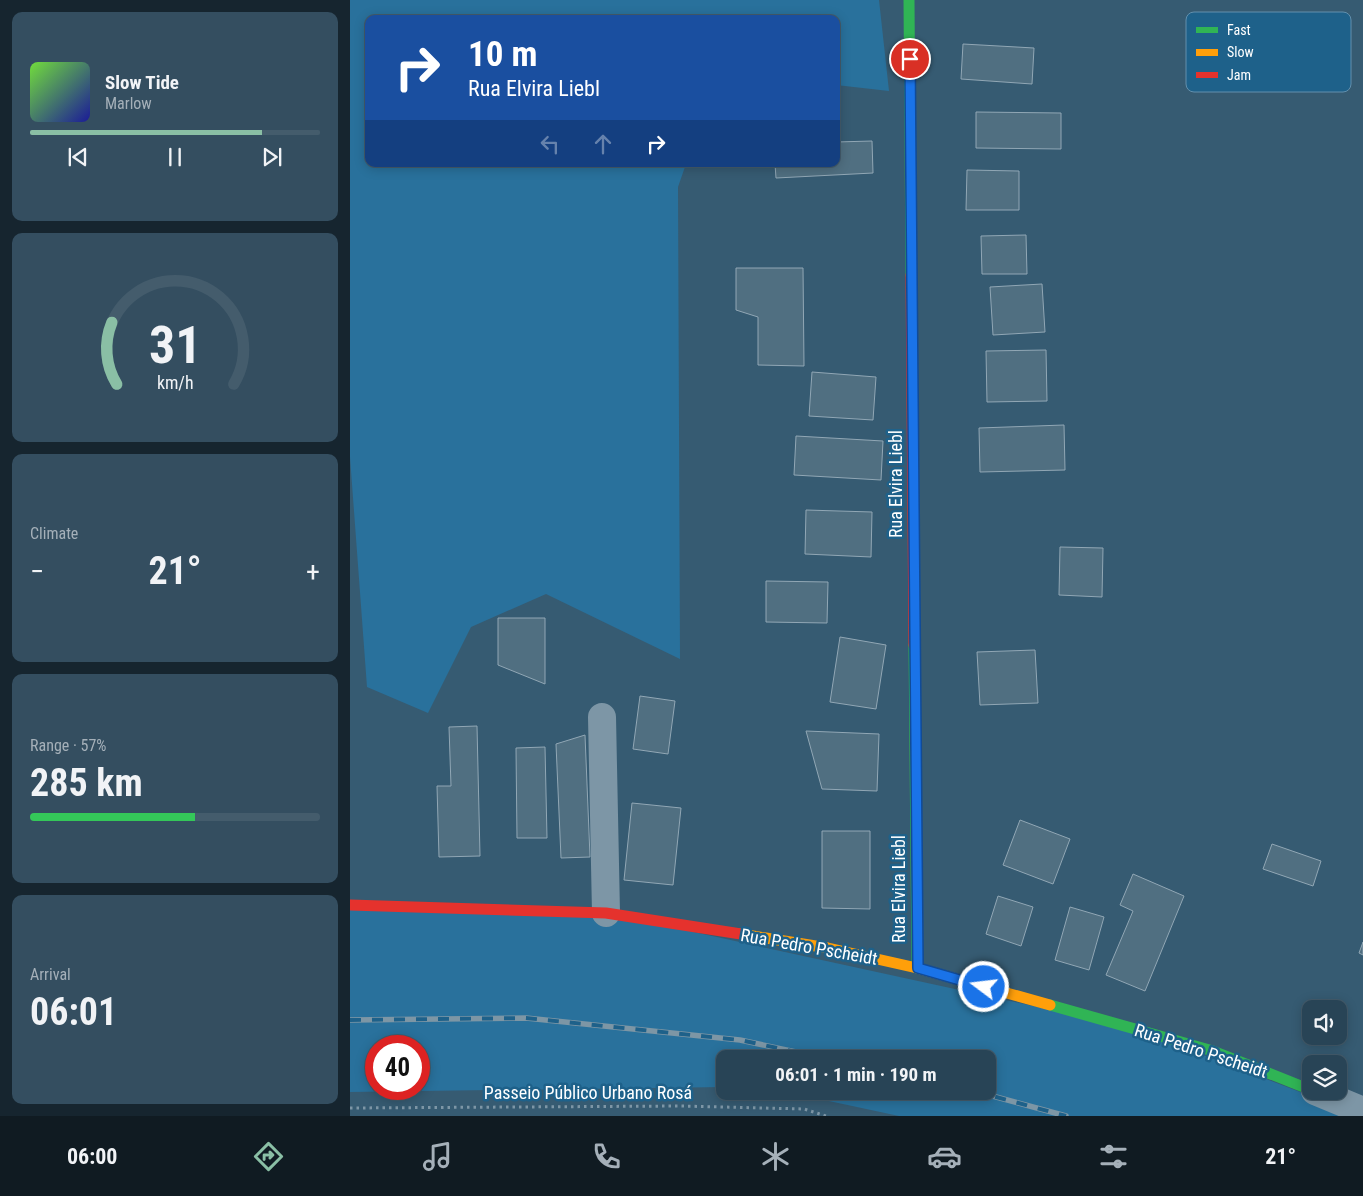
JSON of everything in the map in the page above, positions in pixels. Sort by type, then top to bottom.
[{"type":"street","name":"Rua Elvira Liebl","points":[[909,0],[918,968]]},
{"type":"street","points":[[602,717],[606,914]]},
{"type":"street","name":"Rua Pedro Pscheidt","points":[[350,905],[606,914],[828,948],[918,968],[1213,1051],[1302,1086]]},
{"type":"street","points":[[1337,1100],[1363,1111]]},
{"type":"path","name":"Passeio Público Urbano Rosá","points":[[350,1108],[681,1106],[804,1109],[826,1116]]},
{"type":"shaded area","points":[[350,0],[879,0],[889,91],[840,85],[840,15],[365,15],[365,167],[685,167],[678,187],[680,659],[546,594],[471,627],[428,713],[367,687],[350,457]]},
{"type":"shaded area","points":[[350,905],[606,913],[1130,1027],[1302,1093],[1302,1100],[1321,1100],[1363,1116],[899,1116],[824,1100],[996,1100],[996,1050],[716,1050],[716,1087],[430,1091],[430,1035],[365,1035],[365,1092],[350,1092]]},
{"type":"building","points":[[963,44],[1034,48],[1032,84],[961,79]]},
{"type":"building","points":[[976,112],[1061,113],[1061,149],[976,148]]},
{"type":"building","points":[[872,141],[873,173],[776,178],[775,167],[840,167],[840,142]]},
{"type":"building","points":[[967,170],[1019,171],[1019,210],[966,210]]},
{"type":"building","points":[[1026,235],[1027,274],[982,274],[981,236]]},
{"type":"building","points":[[736,268],[803,268],[804,366],[758,365],[758,317],[736,310]]},
{"type":"building","points":[[1042,284],[1045,332],[993,335],[990,287]]},
{"type":"building","points":[[1046,350],[1047,401],[987,402],[986,351]]},
{"type":"building","points":[[812,372],[876,377],[873,420],[809,416]]},
{"type":"building","points":[[1064,425],[1065,470],[980,472],[979,428]]},
{"type":"building","points":[[796,436],[883,441],[881,480],[794,475]]},
{"type":"building","points":[[806,510],[872,512],[871,557],[805,554]]},
{"type":"building","points":[[1060,547],[1103,548],[1102,597],[1059,595]]},
{"type":"building","points":[[766,581],[828,582],[827,623],[766,622]]},
{"type":"building","points":[[498,618],[545,618],[545,684],[498,665]]},
{"type":"building","points":[[840,637],[886,645],[876,709],[830,702]]},
{"type":"building","points":[[1035,650],[1038,703],[980,705],[977,652]]},
{"type":"building","points":[[640,696],[675,701],[668,754],[633,749]]},
{"type":"building","points":[[477,726],[480,856],[439,857],[437,786],[451,786],[449,727]]},
{"type":"building","points":[[806,731],[879,734],[877,791],[822,789]]},
{"type":"building","points":[[585,735],[590,857],[561,858],[556,744]]},
{"type":"building","points":[[545,747],[547,838],[517,838],[516,748]]},
{"type":"building","points":[[632,803],[681,808],[673,885],[624,880]]},
{"type":"building","points":[[1020,820],[1070,839],[1053,884],[1003,865]]},
{"type":"building","points":[[822,831],[870,831],[870,909],[822,908]]},
{"type":"building","points":[[1272,844],[1321,861],[1313,886],[1263,869]]},
{"type":"building","points":[[1133,874],[1184,896],[1145,991],[1106,975],[1133,911],[1120,905]]},
{"type":"building","points":[[998,896],[1033,907],[1021,946],[986,934]]},
{"type":"building","points":[[1070,907],[1104,917],[1089,970],[1055,960]]},
{"type":"building","points":[[1363,942],[1363,955],[1359,953]]},
{"type":"railway","points":[[350,1020],[526,1018],[740,1040],[787,1050]]},
{"type":"railway","points":[[996,1097],[1066,1116]]},
{"type":"traffic: fast","points":[[909,0],[911,275]]},
{"type":"traffic: fast","points":[[914,645],[917,968]]},
{"type":"traffic: fast","points":[[1050,1005],[1213,1051],[1302,1086]]},
{"type":"traffic: slow","points":[[741,934],[828,948],[917,968],[1050,1005]]},
{"type":"traffic: jam","points":[[911,275],[914,645]]},
{"type":"traffic: jam","points":[[350,905],[606,913],[741,934]]},
{"type":"route","points":[[910,59],[918,968],[984,987]]}]
